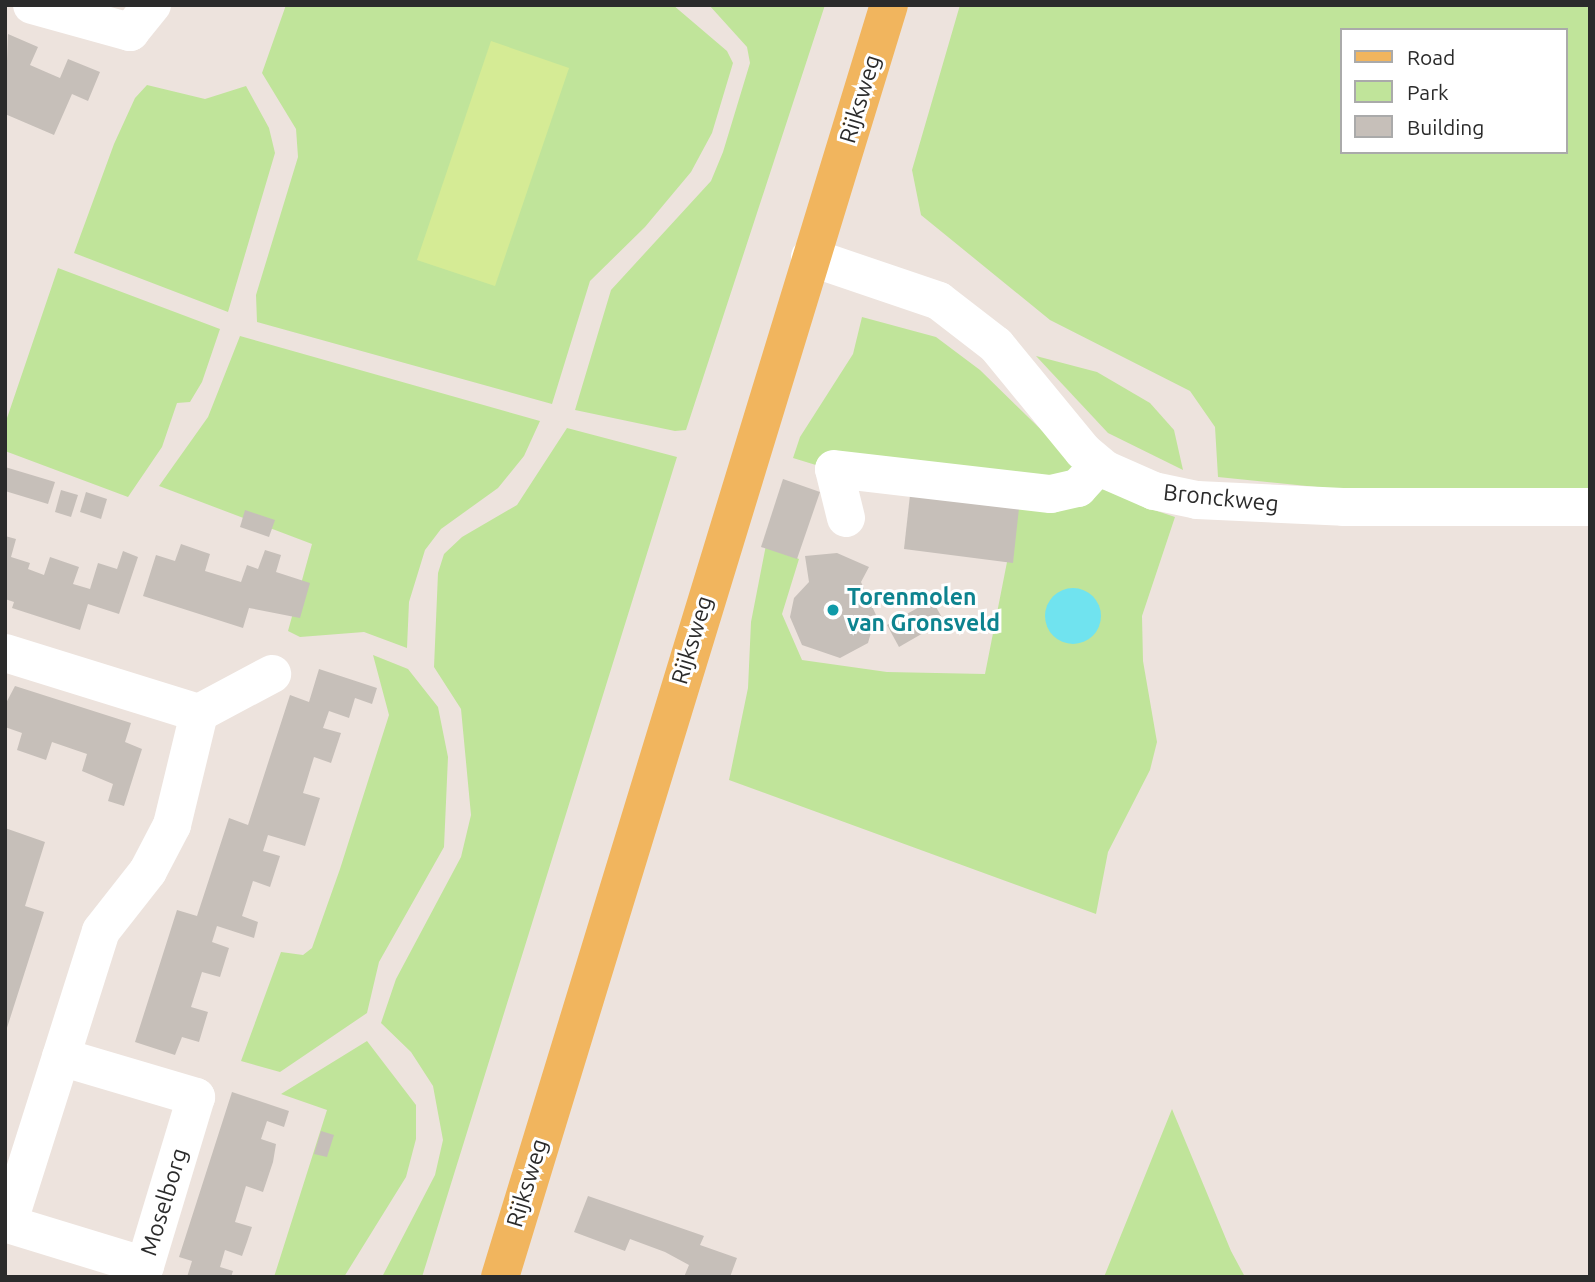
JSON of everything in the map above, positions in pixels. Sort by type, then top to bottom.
[{"type":"main road","name":"Rijksweg","points":[[499,1277],[889,5]]},
{"type":"street","points":[[33,5],[130,32],[152,5]]},
{"type":"street","name":"Bronckweg","points":[[810,257],[939,301],[996,345],[1099,465],[1130,483],[1197,500],[1590,507]]},
{"type":"street","points":[[846,519],[834,469],[1051,494],[1078,488],[1099,465]]},
{"type":"street","points":[[5,653],[199,713],[272,674]]},
{"type":"street","name":"Moselborg","points":[[61,1057],[196,1097],[145,1266],[8,1224],[11,1184],[61,1057],[101,931],[148,871],[172,825],[199,713]]},
{"type":"green space","points":[[286,5],[673,5],[727,51],[733,63],[712,133],[691,172],[645,227],[590,281],[552,404],[257,322],[256,295],[298,157],[296,129],[262,73]]},
{"type":"green space","points":[[709,5],[825,5],[686,430],[675,431],[575,410],[611,290],[711,181],[723,152],[750,63],[747,47]]},
{"type":"green space","points":[[960,5],[1590,5],[1590,489],[1416,497],[1218,477],[1215,427],[1190,391],[1050,320],[921,215],[912,170]]},
{"type":"green space","points":[[491,41],[569,68],[495,286],[417,260]]},
{"type":"green space","points":[[147,85],[205,99],[246,86],[269,128],[275,153],[228,312],[74,253],[114,144],[135,98]]},
{"type":"green space","points":[[58,268],[220,329],[202,382],[190,402],[177,403],[162,447],[128,497],[5,451],[5,424]]},
{"type":"green space","points":[[862,317],[936,337],[980,370],[1067,455],[1139,505],[1175,517],[1142,616],[1143,661],[1157,742],[1150,770],[1108,852],[1096,914],[729,780],[748,688],[751,622],[766,545],[799,559],[782,614],[802,660],[887,672],[985,674],[1018,506],[855,477],[793,458],[800,437],[853,354]]},
{"type":"green space","points":[[240,336],[540,421],[524,456],[498,488],[441,529],[425,550],[409,602],[407,648],[364,632],[300,637],[288,631],[312,544],[159,486],[208,417]]},
{"type":"green space","points":[[1036,356],[1097,372],[1150,403],[1174,430],[1183,470],[1108,433]]},
{"type":"green space","points":[[567,428],[677,457],[422,1277],[382,1277],[435,1175],[443,1140],[433,1086],[411,1052],[381,1023],[396,979],[461,857],[471,815],[461,709],[434,667],[438,573],[444,554],[462,537],[517,505]]},
{"type":"green space","points":[[373,655],[408,669],[438,707],[448,757],[444,847],[379,962],[367,1013],[280,1072],[241,1061],[281,952],[303,955],[312,948],[340,869],[389,715]]},
{"type":"green space","points":[[367,1041],[416,1105],[416,1139],[406,1177],[344,1277],[274,1277],[327,1110],[281,1094]]},
{"type":"green space","points":[[1172,1109],[1231,1251],[1245,1277],[1104,1277]]},
{"type":"water","points":[[1073,588],[1084,590],[1093,596],[1099,605],[1099,627],[1093,636],[1084,642],[1073,644],[1062,642],[1053,636],[1047,627],[1045,616],[1047,605],[1053,596],[1062,590]]},
{"type":"building","points":[[8,34],[38,47],[30,65],[60,78],[68,59],[100,72],[88,101],[72,94],[54,135],[5,114]]},
{"type":"building","points":[[5,467],[55,482],[48,504],[5,491]]},
{"type":"building","points":[[783,479],[820,492],[797,559],[761,547]]},
{"type":"building","points":[[61,490],[78,495],[71,517],[55,512]]},
{"type":"building","points":[[86,492],[107,499],[101,519],[80,512]]},
{"type":"building","points":[[910,495],[1019,508],[1013,563],[904,549]]},
{"type":"building","points":[[245,510],[275,520],[269,537],[240,527]]},
{"type":"building","points":[[5,536],[16,539],[11,557],[30,563],[28,569],[44,575],[50,557],[79,567],[73,584],[90,589],[98,563],[117,569],[123,551],[138,557],[119,614],[88,604],[80,630],[12,608],[14,602],[5,599]]},
{"type":"building","points":[[181,544],[210,554],[205,571],[241,582],[247,565],[258,569],[265,550],[281,555],[276,572],[310,583],[300,618],[249,608],[243,628],[143,596],[156,555],[175,561]]},
{"type":"building","name":"Torenmolen van Gronsveld","points":[[837,553],[869,567],[861,582],[876,615],[868,643],[840,658],[802,645],[790,617],[794,598],[809,582],[805,556]]},
{"type":"building","points":[[932,600],[944,621],[899,647],[887,625]]},
{"type":"building","points":[[319,669],[377,688],[372,704],[355,698],[349,718],[329,711],[323,728],[341,733],[331,763],[314,757],[303,793],[320,798],[305,846],[268,835],[263,851],[280,856],[270,887],[253,881],[242,916],[258,922],[254,938],[217,926],[212,942],[229,948],[220,977],[202,972],[191,1007],[208,1012],[199,1042],[182,1037],[175,1055],[135,1042],[177,910],[197,916],[229,818],[248,825],[290,695],[309,702]]},
{"type":"building","points":[[15,686],[131,723],[125,742],[142,749],[124,806],[108,801],[113,784],[82,771],[87,754],[52,742],[46,760],[17,750],[22,733],[5,727],[5,705]]},
{"type":"building","points":[[5,828],[45,842],[25,906],[44,912],[6,1031]]},
{"type":"building","points":[[232,1092],[289,1111],[284,1127],[267,1121],[261,1139],[276,1144],[273,1162],[263,1192],[246,1186],[235,1222],[252,1227],[242,1256],[225,1250],[220,1267],[233,1271],[231,1277],[187,1277],[192,1261],[179,1257]]},
{"type":"building","points":[[321,1131],[334,1135],[327,1157],[314,1154]]},
{"type":"building","points":[[588,1196],[704,1236],[700,1245],[737,1258],[730,1277],[684,1277],[689,1265],[665,1252],[630,1239],[625,1251],[574,1232]]},
{"type":"place","name":"Torenmolen van Gronsveld","points":[[833,610]]}]
